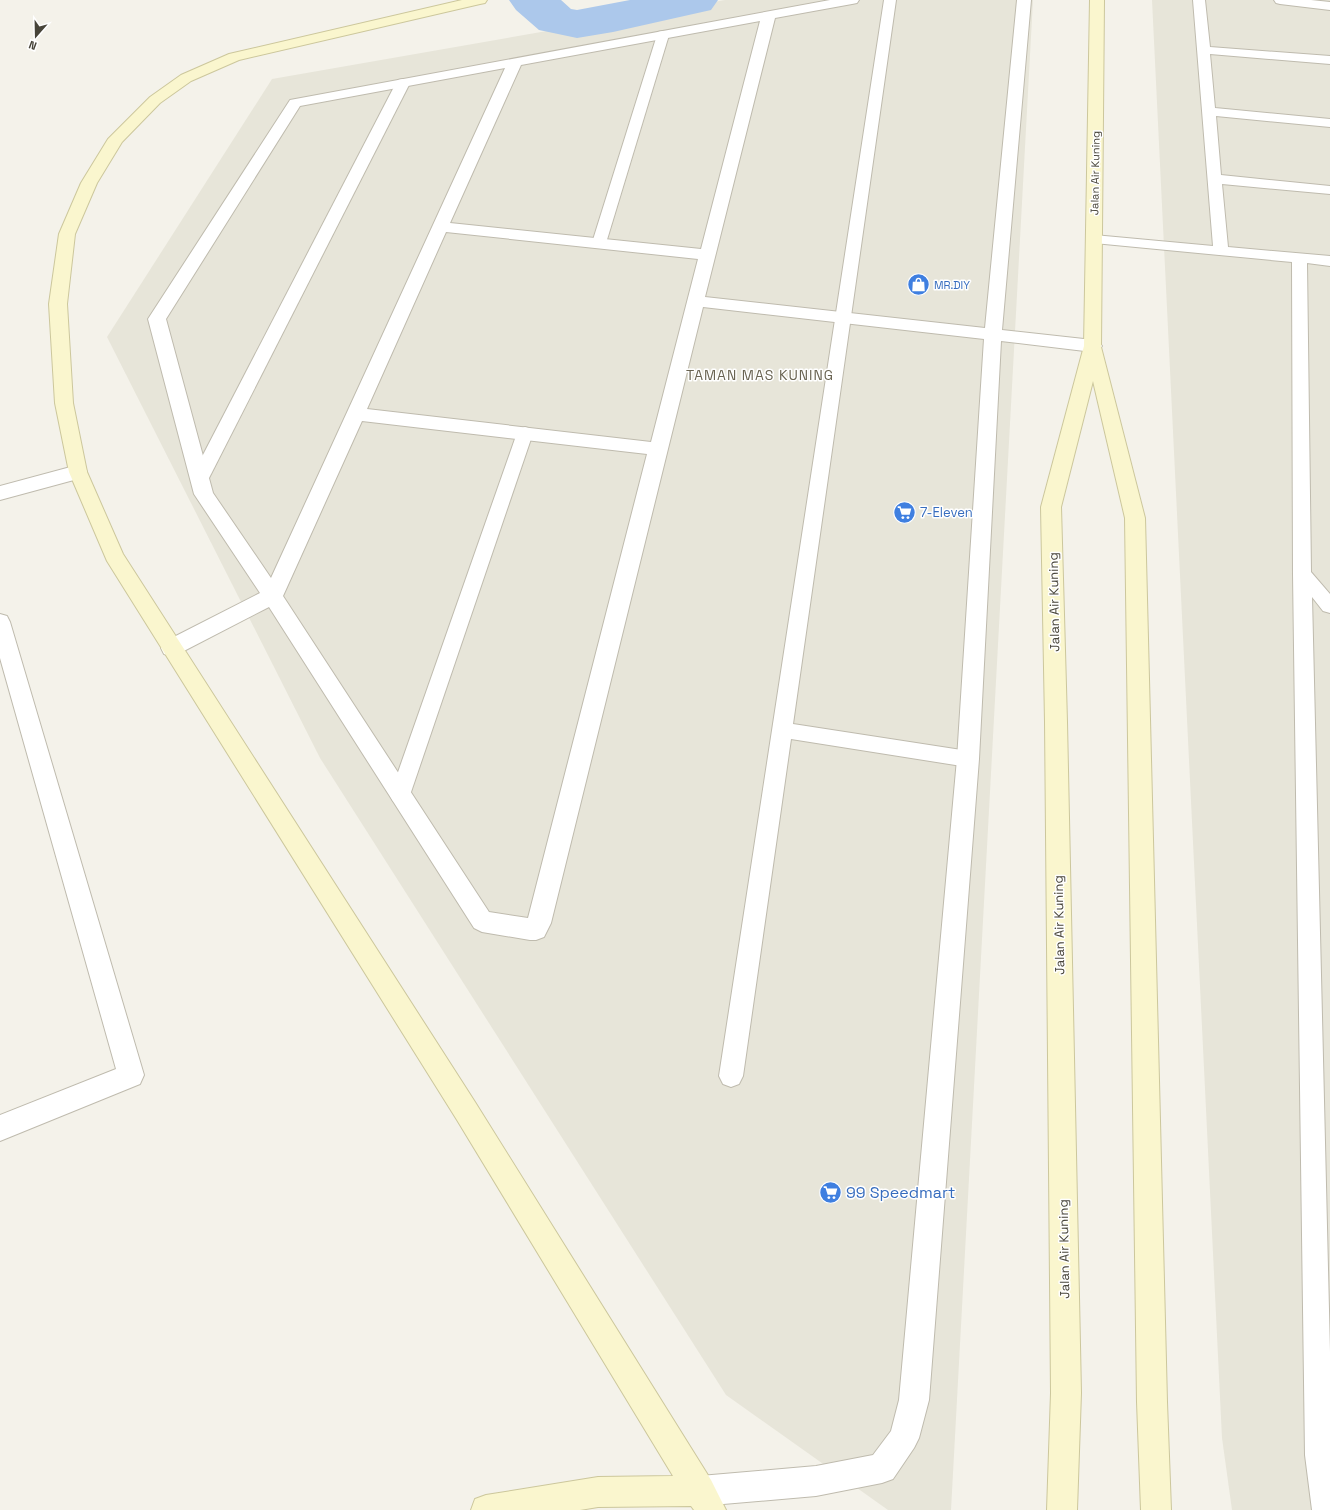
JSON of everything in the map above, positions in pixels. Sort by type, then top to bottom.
[{"type":"main road","points":[[480,0],[234,57],[186,78],[155,100],[116,139],[89,183],[67,234],[58,304],[64,403],[78,472],[114,556],[466,1111],[645,1405],[706,1500]]},
{"type":"main road","name":"Jalan Air Kuning","points":[[1062,1510],[1066,1393],[1057,738],[1051,507],[1093,346],[1097,0]]},
{"type":"main road","name":"Jalan Air Kuning","points":[[1093,346],[1135,518],[1152,1394],[1156,1510]]},
{"type":"main road","points":[[486,1510],[598,1492],[706,1500]]},
{"type":"street","points":[[769,15],[695,301],[541,916],[536,929],[482,921],[273,596],[204,494],[158,320],[294,103],[515,63],[769,15],[852,0]]},
{"type":"street","points":[[706,1500],[882,1468],[904,1438],[914,1400],[968,759],[994,335],[1024,0]]},
{"type":"street","points":[[171,648],[273,596],[515,63]]},
{"type":"street","points":[[441,227],[708,255]]},
{"type":"street","points":[[695,301],[1093,346]]},
{"type":"street","points":[[356,414],[658,449]]},
{"type":"street","points":[[0,493],[78,472]]},
{"type":"street","points":[[0,622],[131,1075],[0,1128]]},
{"type":"lane","points":[[731,1076],[890,0]]},
{"type":"lane","points":[[1199,0],[1221,251]]},
{"type":"lane","points":[[1280,0],[1330,6]]},
{"type":"lane","points":[[599,243],[663,35]]},
{"type":"lane","points":[[1204,50],[1330,60]]},
{"type":"lane","points":[[200,478],[403,83]]},
{"type":"lane","points":[[1209,111],[1330,123]]},
{"type":"lane","points":[[1215,180],[1330,190]]},
{"type":"lane","points":[[1094,239],[1330,261]]},
{"type":"lane","points":[[1299,258],[1302,574],[1326,1510]]},
{"type":"lane","points":[[400,795],[526,433]]},
{"type":"lane","points":[[1302,574],[1330,606]]},
{"type":"lane","points":[[783,730],[968,759]]},
{"type":"shaded area","points":[[725,0],[1033,0],[951,1510],[888,1510],[726,1395],[320,758],[107,337],[272,79]]},
{"type":"shaded area","points":[[1152,0],[1330,0],[1330,1510],[1232,1510],[1222,1438]]},
{"type":"waterway","points":[[533,0],[556,20],[577,24],[613,18],[694,0]]},
{"type":"place","name":"MR.DIY","points":[[919,285]]},
{"type":"place","name":"7-Eleven","points":[[904,512]]},
{"type":"place","name":"99 Speedmart","points":[[830,1192]]},
{"type":"district","name":"TAMAN MAS KUNING","points":[[760,375]]}]
